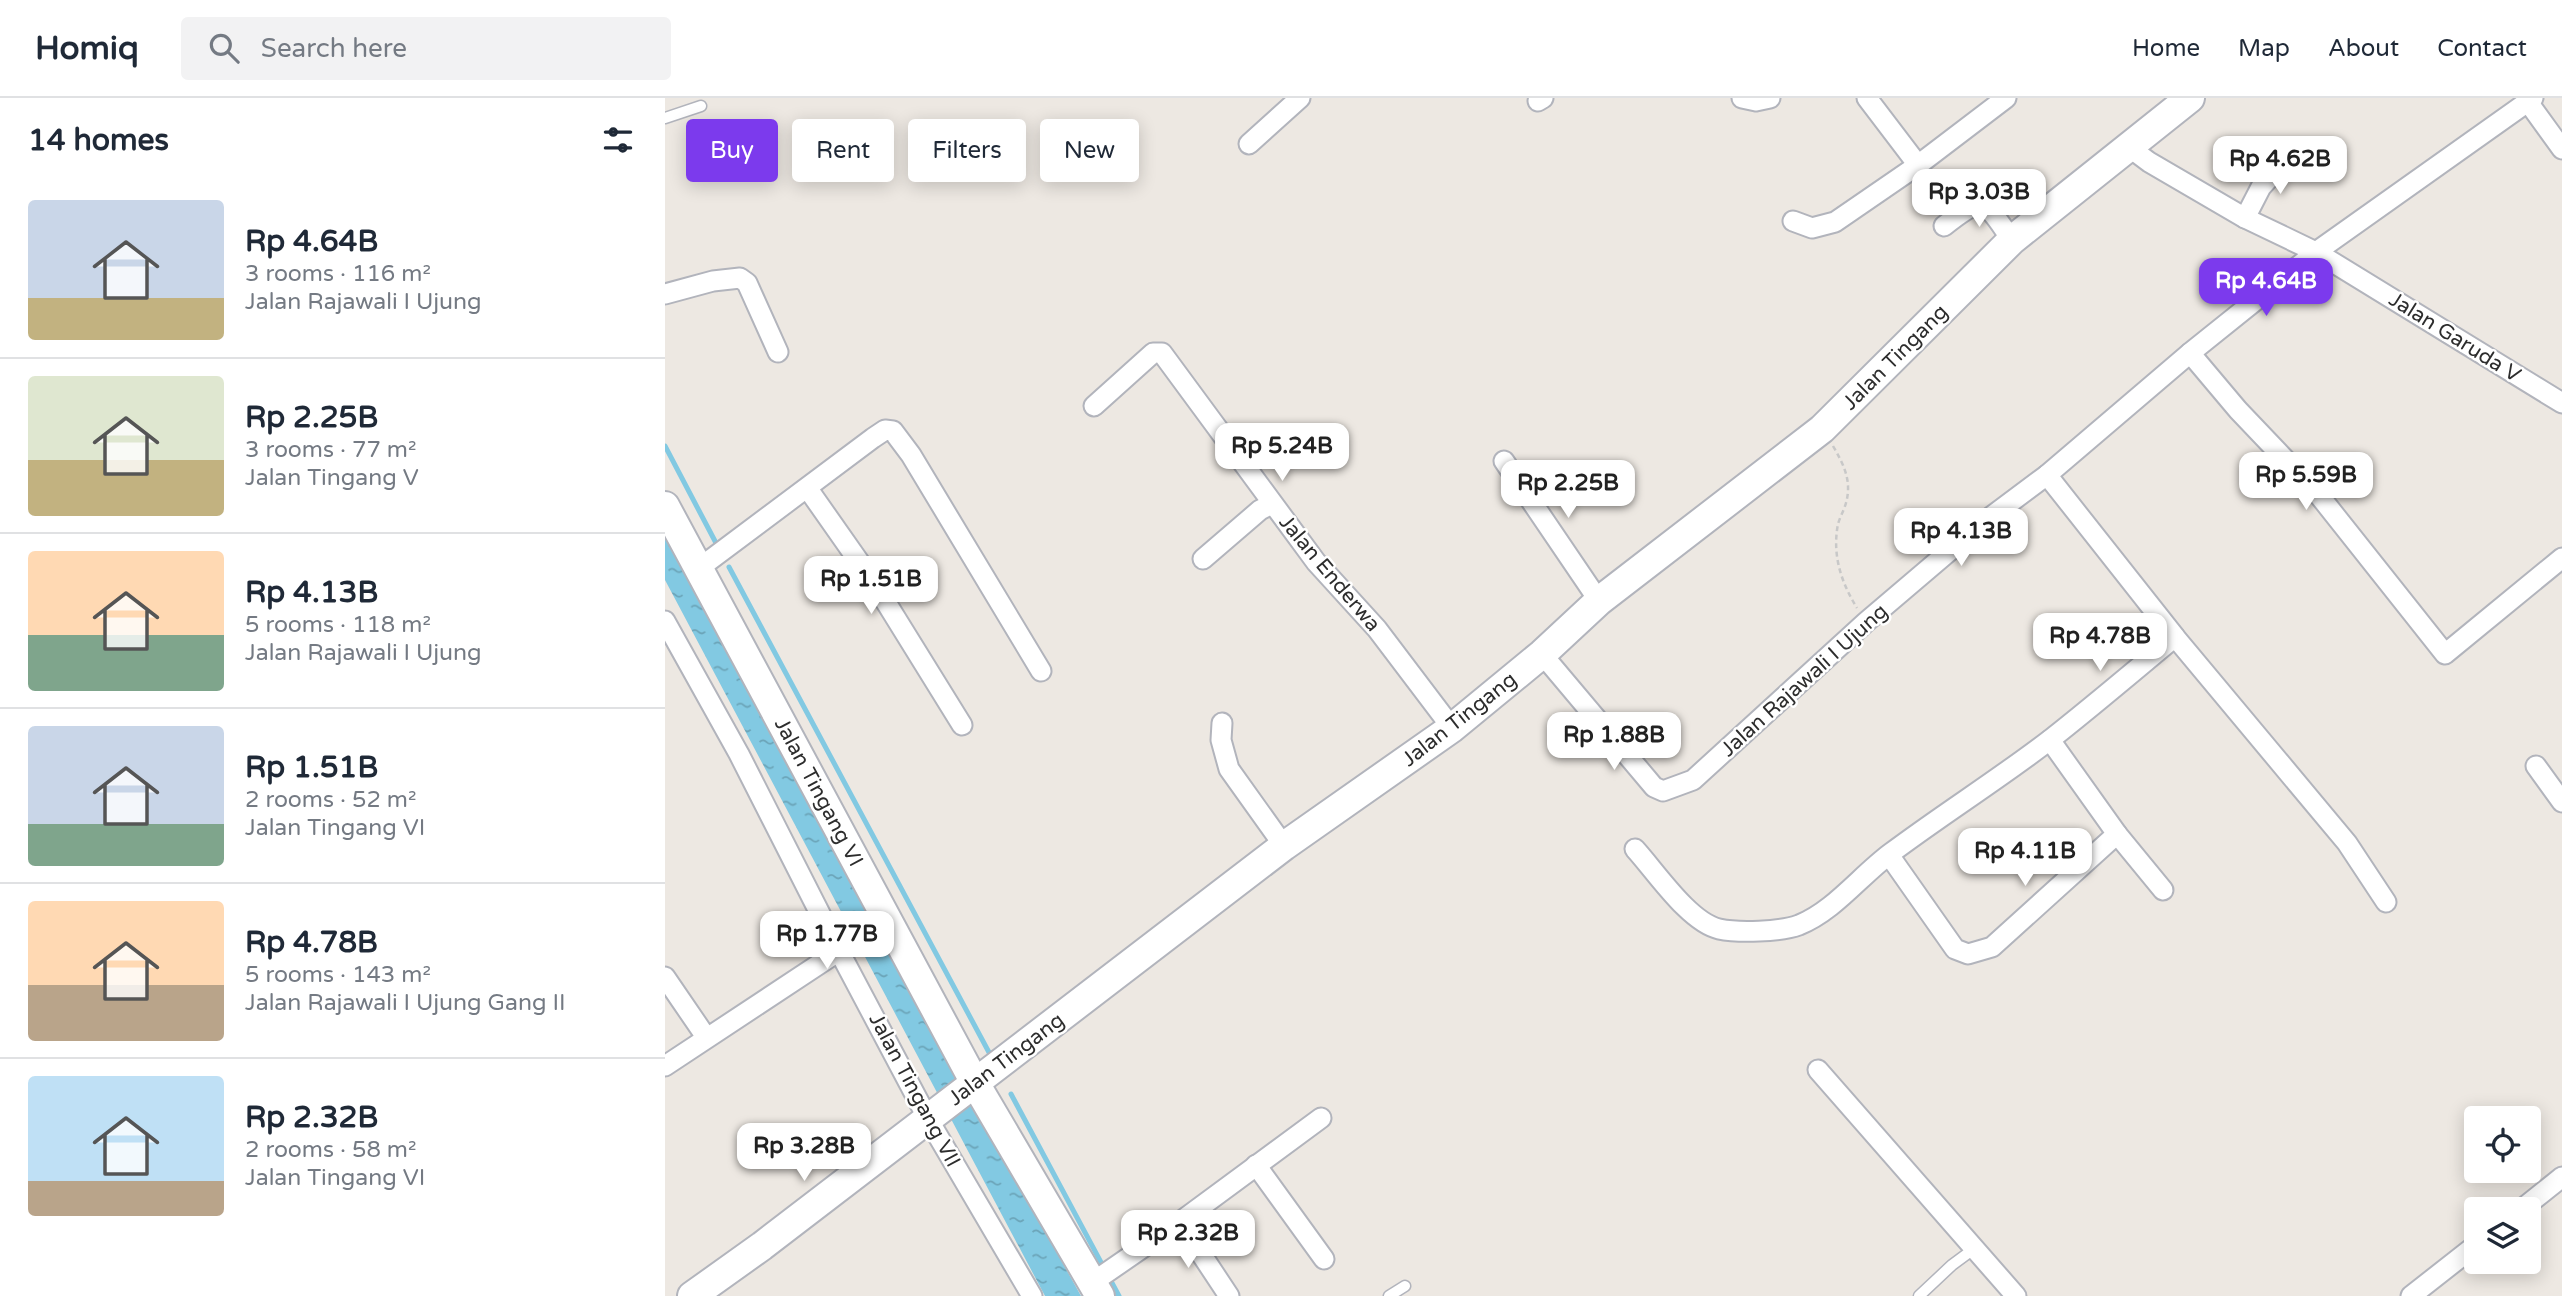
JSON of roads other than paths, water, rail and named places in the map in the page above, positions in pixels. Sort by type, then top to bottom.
[{"type":"main road","name":"Jalan Tingang","points":[[692,1296],[1284,846],[1452,728],[1542,654],[1599,601],[1822,429],[2012,240],[2190,98]]},
{"type":"main road","name":"Jalan Tingang VI","points":[[665,506],[971,1086],[1096,1289]]},
{"type":"street","points":[[1249,144],[1300,98]]},
{"type":"street","points":[[1741,98],[1756,101],[1770,98]]},
{"type":"street","points":[[1867,98],[1918,164]]},
{"type":"street","points":[[1793,221],[1812,228],[1835,222],[2006,98]]},
{"type":"street","points":[[2530,100],[2562,149]]},
{"type":"street","name":"Jalan Rajawali I Ujung","points":[[1542,654],[1654,787],[1663,791],[1693,780],[1866,622],[1980,525],[2047,475],[2190,353],[2316,252],[2530,100]]},
{"type":"street","name":"Jalan Garuda V","points":[[2129,147],[2148,162],[2245,218],[2316,252],[2562,403]]},
{"type":"street","points":[[2245,218],[2261,187],[2290,155]]},
{"type":"street","points":[[1944,226],[1975,204],[1983,205],[1991,211],[2012,240]]},
{"type":"street","points":[[665,294],[713,281],[740,278],[747,283],[778,352]]},
{"type":"street","name":"Jalan Enderwa","points":[[1094,406],[1153,353],[1162,354],[1316,562],[1377,629],[1452,728]]},
{"type":"street","points":[[2190,353],[2238,410],[2318,494],[2445,654],[2562,558]]},
{"type":"street","points":[[698,569],[885,430],[893,431],[911,455],[1041,671]]},
{"type":"street","points":[[1504,461],[1599,601]]},
{"type":"street","points":[[2047,475],[2175,637],[2339,833],[2386,902]]},
{"type":"street","points":[[808,489],[874,583],[962,725]]},
{"type":"street","points":[[1203,559],[1260,510],[1272,504]]},
{"type":"street","name":"Jalan Tingang VII","points":[[665,621],[739,754],[839,951],[936,1112],[1032,1296]]},
{"type":"street","points":[[1635,849],[1691,913],[1704,922],[1719,929],[1776,930],[1798,926],[1818,915],[1889,855],[2050,740],[2175,637]]},
{"type":"street","points":[[1222,723],[1221,740],[1229,769],[1284,846]]},
{"type":"street","points":[[2050,740],[2117,834],[2163,890]]},
{"type":"street","points":[[2536,766],[2562,802]]},
{"type":"street","points":[[1889,855],[1955,949],[1968,954],[1991,947],[2117,834]]},
{"type":"street","points":[[665,1066],[839,951]]},
{"type":"street","points":[[665,977],[706,1037]]},
{"type":"street","points":[[1818,1070],[1976,1248],[2015,1296]]},
{"type":"street","points":[[1096,1289],[1180,1222],[1321,1118]]},
{"type":"street","points":[[1256,1165],[1324,1259]]},
{"type":"street","points":[[2537,1197],[2562,1177]]},
{"type":"street","points":[[1180,1222],[1229,1296]]},
{"type":"street","points":[[2411,1296],[2464,1254]]},
{"type":"lane","points":[[665,118],[701,106]]},
{"type":"lane","points":[[1919,1296],[1952,1265],[1976,1248]]},
{"type":"lane","points":[[1389,1296],[1405,1286]]},
{"type":"water","points":[[665,527],[1081,1296],[1045,1296],[665,580]]},
{"type":"waterway","points":[[665,446],[716,543]]},
{"type":"waterway","points":[[729,567],[992,1058]]},
{"type":"waterway","points":[[1011,1094],[1119,1296]]}]
